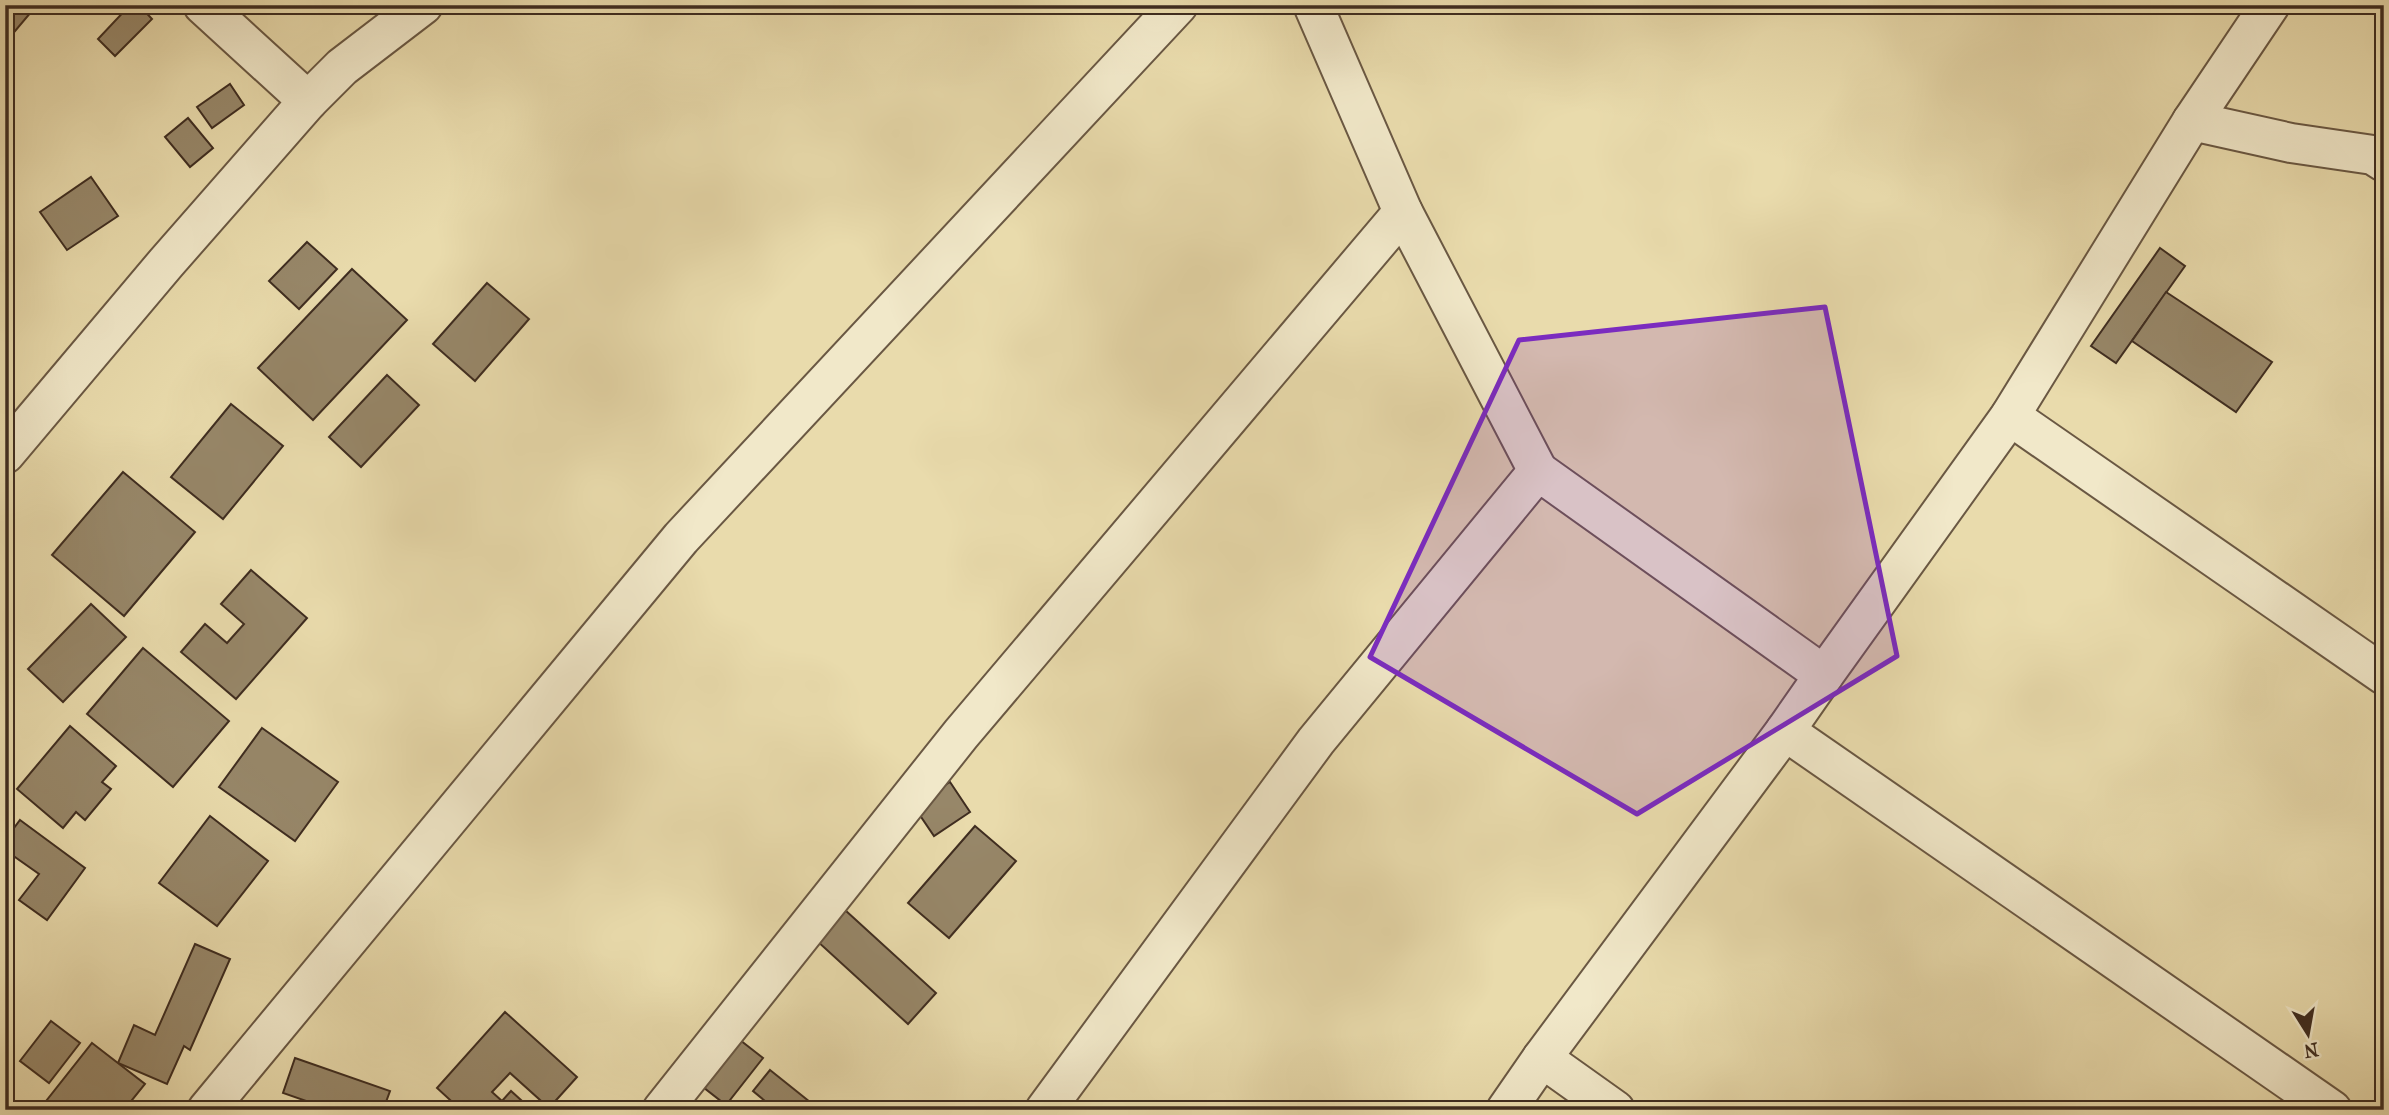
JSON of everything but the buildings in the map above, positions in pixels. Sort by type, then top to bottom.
[{"type":"street","points":[[203,5],[308,100]]},
{"type":"street","points":[[207,1110],[681,538],[1178,5]]},
{"type":"street","points":[[1313,5],[1403,212],[1538,471],[1824,675]]},
{"type":"street","points":[[1506,1110],[1785,731],[2010,416],[2192,121],[2270,5]]},
{"type":"street","points":[[11,436],[308,100],[410,9]]},
{"type":"street","points":[[2192,121],[2291,143],[2373,155],[2384,162]]},
{"type":"street","points":[[662,1110],[961,734],[1403,212]]},
{"type":"street","points":[[2010,416],[2384,675]]},
{"type":"street","points":[[1045,1110],[1316,741],[1538,471]]},
{"type":"street","points":[[1785,731],[2332,1110]]},
{"type":"street","points":[[1542,1058],[1615,1110]]},
{"type":"highlighted area","points":[[1825,307],[1897,656],[1637,814],[1370,657],[1519,340]]}]
